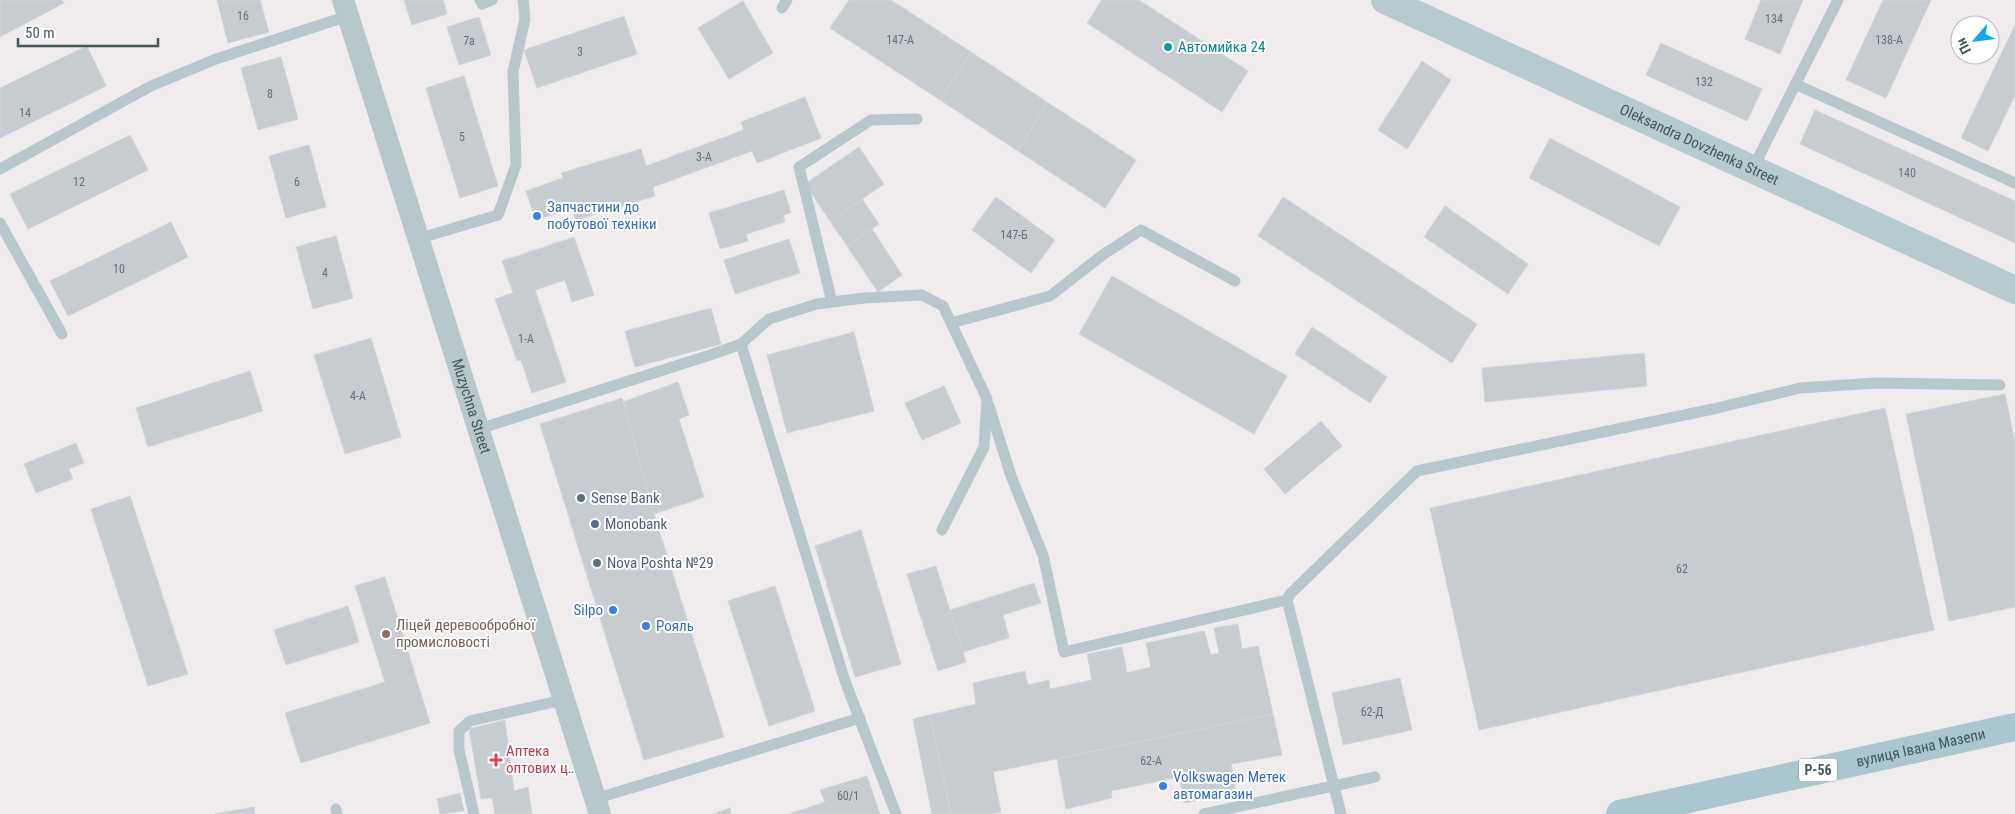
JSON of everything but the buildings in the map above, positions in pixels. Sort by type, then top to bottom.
[{"type":"main road","name":"Oleksandra Dovzhenka Street","points":[[1397,3],[2015,290]]},
{"type":"main road","name":"вулиця Івана Мазепи","points":[[1620,814],[2015,726]]},
{"type":"street","name":"Muzychna Street","points":[[346,8],[417,239],[479,429],[597,806]]},
{"type":"lane","points":[[480,0],[482,4],[492,0]]},
{"type":"lane","points":[[417,239],[498,216],[516,165],[513,72],[525,19],[523,0]]},
{"type":"lane","points":[[1753,168],[1838,0]]},
{"type":"lane","points":[[0,169],[151,86],[346,8]]},
{"type":"lane","points":[[1795,84],[2015,183]]},
{"type":"lane","points":[[832,302],[799,167],[872,120],[916,119]]},
{"type":"lane","points":[[0,223],[62,334]]},
{"type":"lane","points":[[951,323],[1050,296],[1104,254],[1141,230],[1235,281]]},
{"type":"lane","points":[[479,429],[741,344],[769,320],[817,304],[864,298],[922,296],[943,306],[987,399],[1011,476],[1044,554],[1064,652],[1287,600]]},
{"type":"lane","points":[[741,344],[845,681],[896,814]]},
{"type":"lane","points":[[1341,814],[1287,600],[1290,594],[1417,471],[1713,409],[1800,388],[1876,383],[2000,385]]},
{"type":"lane","points":[[942,530],[984,447],[987,399]]},
{"type":"lane","points":[[474,814],[459,750],[459,731],[470,721],[563,700]]},
{"type":"lane","points":[[597,806],[860,718]]},
{"type":"lane","points":[[1204,814],[1375,777]]},
{"type":"place","name":"Автомийка 24","points":[[1168,47]]},
{"type":"place","name":"Запчастини до побутової техніки","points":[[537,216]]},
{"type":"place","name":"Sense Bank","points":[[581,498]]},
{"type":"place","name":"Monobank","points":[[595,524]]},
{"type":"place","name":"Nova Poshta №29","points":[[597,563]]},
{"type":"place","name":"Silpo","points":[[613,610]]},
{"type":"place","name":"Рояль","points":[[646,626]]},
{"type":"place","name":"Ліцей деревообробної промисловості","points":[[386,634]]},
{"type":"place","name":"Аптека оптових ц‥","points":[[496,760]]},
{"type":"place","name":"Volkswagen Метек автомагазин","points":[[1163,786]]}]
